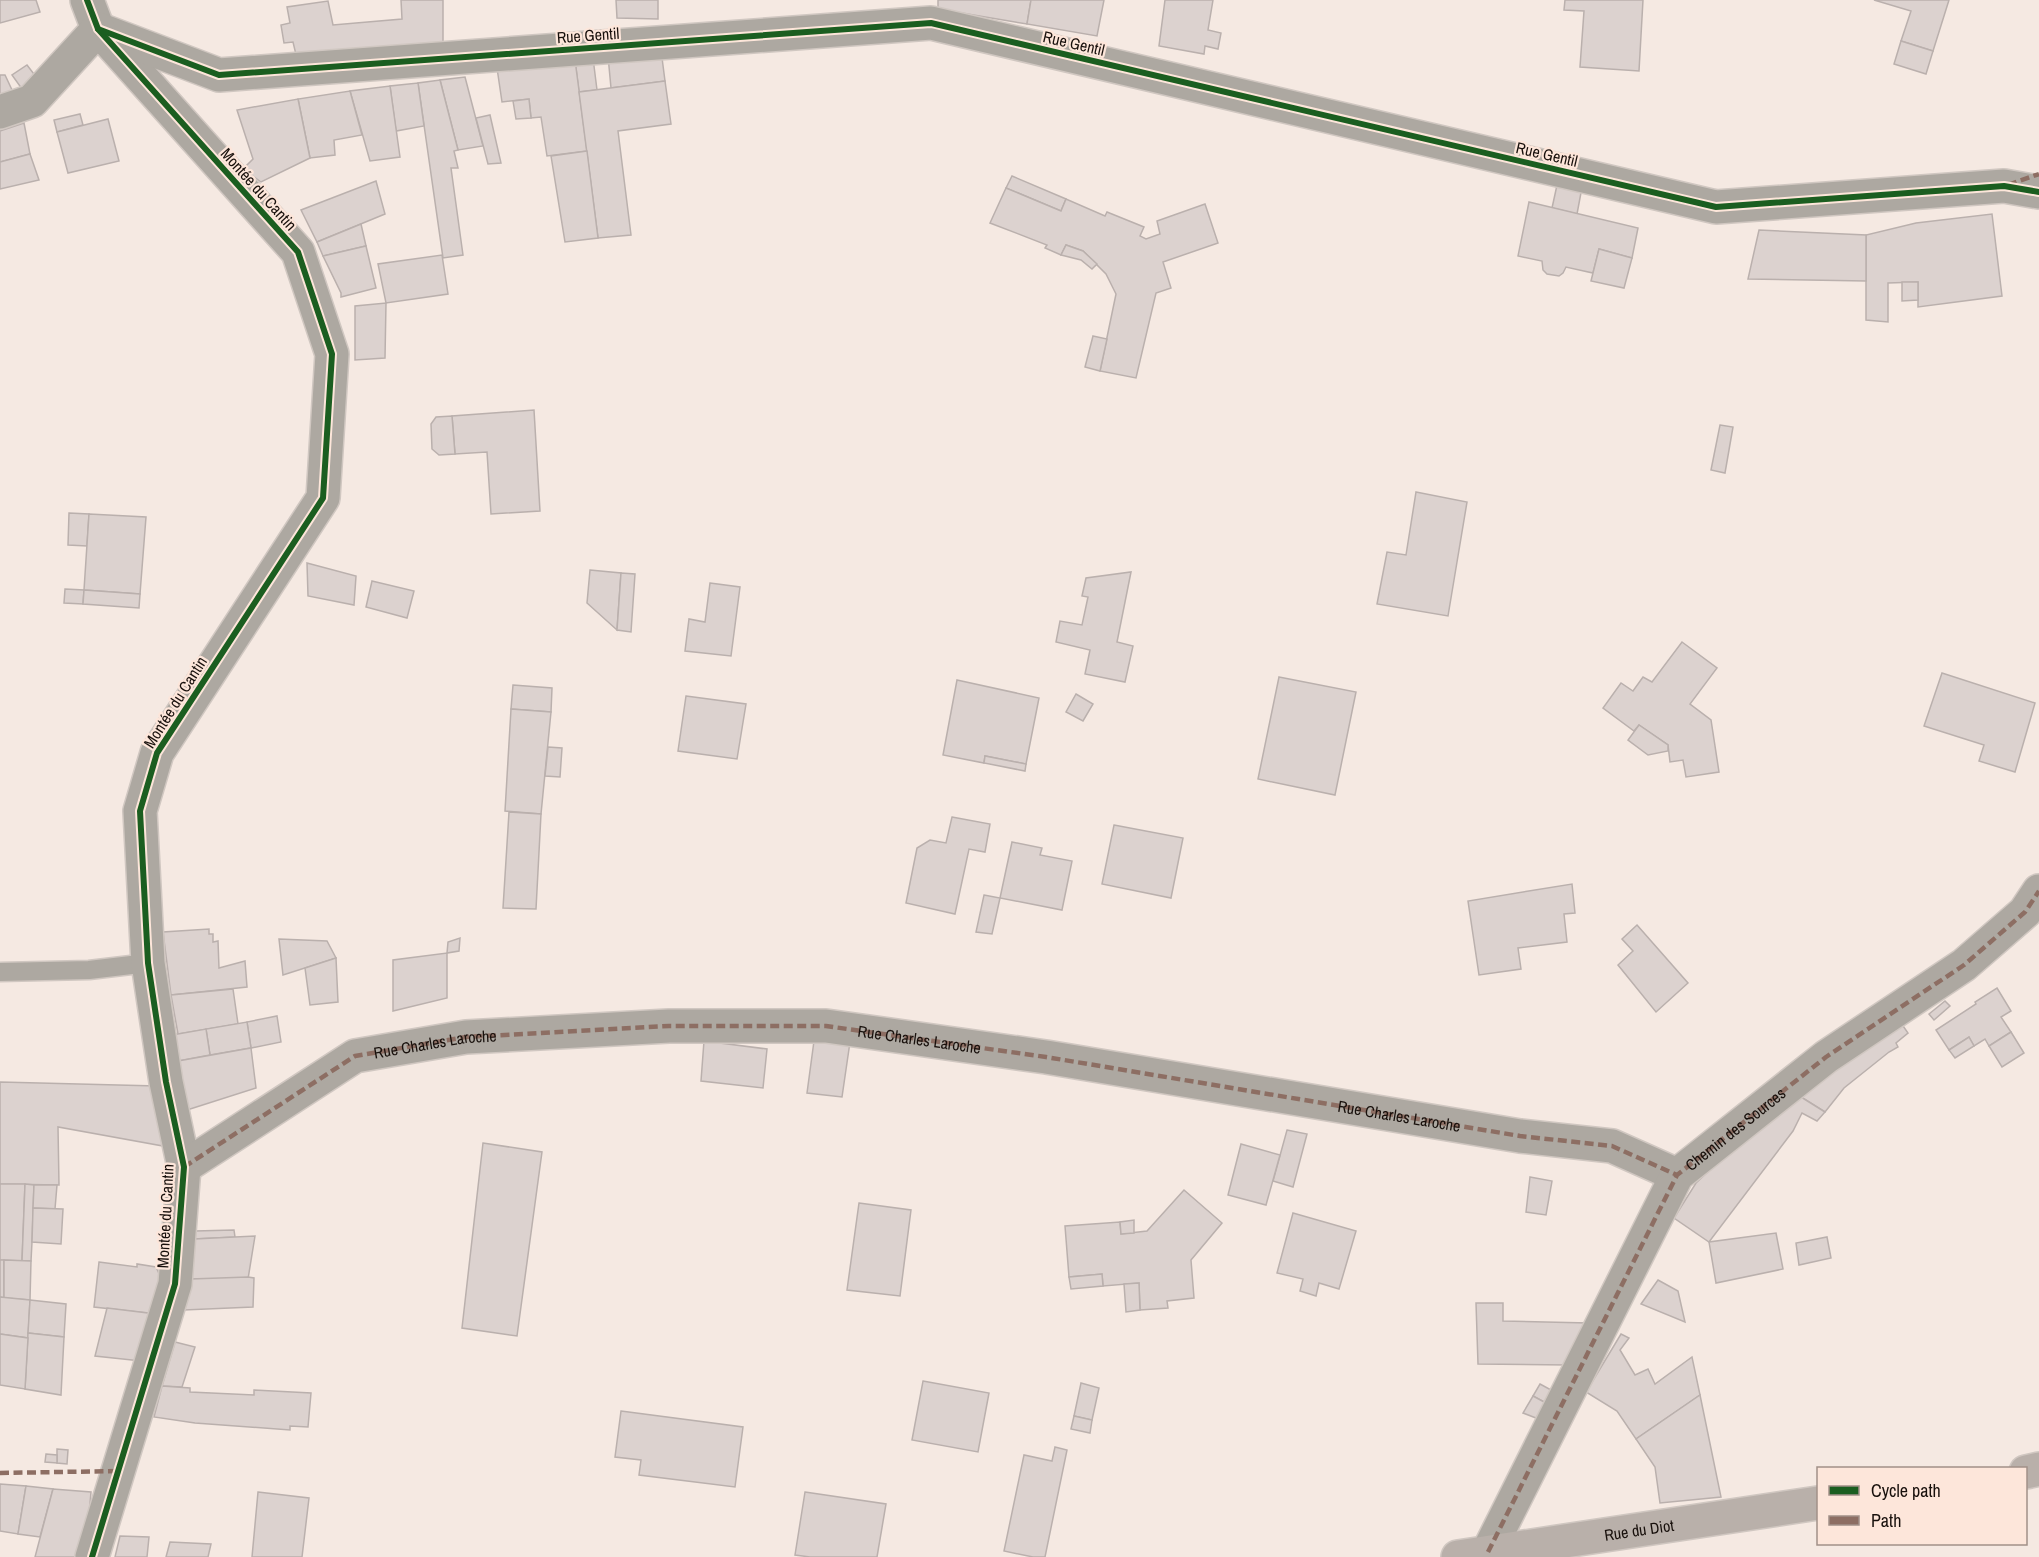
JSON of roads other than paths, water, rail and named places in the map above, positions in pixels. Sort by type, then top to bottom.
[{"type":"street","points":[[0,112],[32,101],[92,14]]},
{"type":"street","name":"Rue Gentil","points":[[92,14],[219,75],[931,23],[1716,207],[2004,186],[2039,192]]},
{"type":"street","name":"Montée du Cantin","points":[[92,14],[298,252],[332,354],[323,498],[157,753],[140,811],[148,963],[166,1082],[184,1167],[175,1284],[92,1557]]},
{"type":"street","points":[[2004,186],[2039,174]]},
{"type":"street","name":"Chemin des Sources","points":[[1473,1555],[1677,1175],[1826,1057],[1964,965],[2025,912],[2039,891]]},
{"type":"street","name":"Rue Charles Laroche","points":[[184,1167],[355,1056],[466,1037],[669,1026],[826,1026],[1046,1057],[1520,1136],[1612,1146],[1677,1175]]},
{"type":"street","name":"Rue du Diot","points":[[1473,1555],[1817,1503]]},
{"type":"lane","points":[[0,972],[89,970],[148,963]]}]
